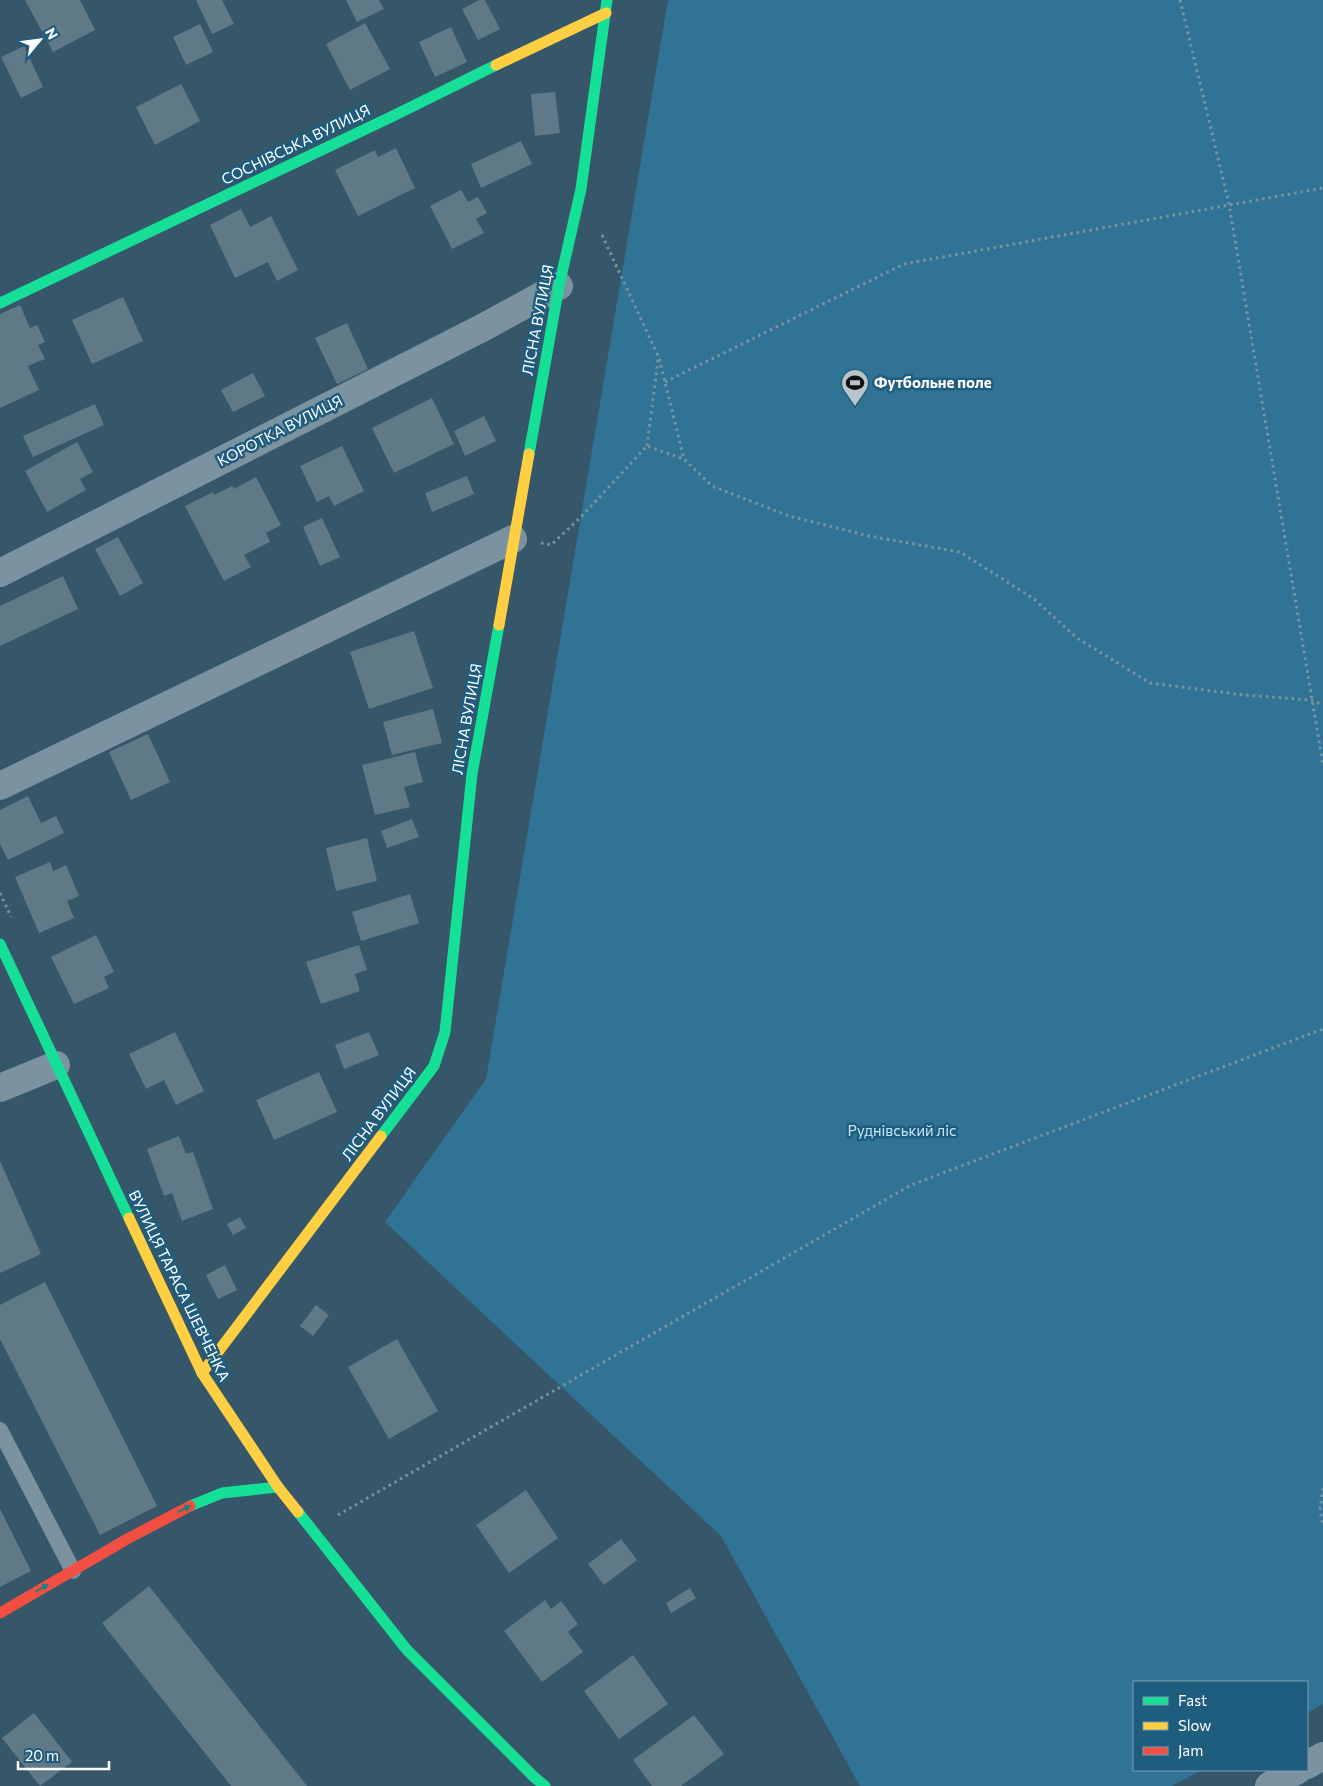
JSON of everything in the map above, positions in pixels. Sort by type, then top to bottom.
[{"type":"street","name":"ЛІСНА ВУЛИЦЯ","points":[[202,1373],[434,1066],[445,1032],[472,774],[559,286],[581,189],[607,0]]},
{"type":"street","name":"СОСНІВСЬКА ВУЛИЦЯ","points":[[0,303],[393,116],[542,42],[606,14]]},
{"type":"street","name":"КОРОТКА ВУЛИЦЯ","points":[[0,573],[484,327],[559,286]]},
{"type":"street","points":[[0,786],[513,539]]},
{"type":"street","name":"ВУЛИЦЯ ТАРАСА ШЕВЧЕНКА","points":[[0,944],[202,1373],[278,1487],[407,1650],[535,1783]]},
{"type":"street","points":[[0,1088],[56,1065]]},
{"type":"street","points":[[0,1613],[128,1538],[188,1508],[222,1493],[278,1487]]},
{"type":"street","points":[[1308,1764],[1323,1756]]},
{"type":"street","points":[[1269,1786],[1296,1771]]},
{"type":"lane","points":[[0,1430],[73,1570]]},
{"type":"path","points":[[1180,0],[1229,204],[1323,765]]},
{"type":"path","points":[[665,382],[904,264],[1323,188]]},
{"type":"path","points":[[601,233],[659,358],[684,459]]},
{"type":"path","points":[[513,539],[551,545],[581,517],[647,446],[659,358]]},
{"type":"path","points":[[647,446],[684,459],[712,486],[789,516],[869,536],[960,552],[1034,599],[1077,638],[1150,683],[1244,695],[1311,700],[1323,705]]},
{"type":"path","points":[[331,1519],[910,1185],[1323,1029]]},
{"type":"path","points":[[1323,1488],[1320,1510],[1323,1525]]},
{"type":"green space","name":"Руднівський ліс","points":[[668,0],[1323,0],[1323,1704],[1308,1712],[1308,1681],[1133,1681],[1133,1771],[1200,1771],[1172,1786],[860,1786],[721,1536],[385,1222],[486,1079]]},
{"type":"building","points":[[25,0],[80,0],[95,30],[53,52]]},
{"type":"building","points":[[196,0],[222,0],[234,24],[212,34]]},
{"type":"building","points":[[346,0],[379,0],[384,9],[357,22]]},
{"type":"building","points":[[479,0],[485,0],[500,29],[478,40],[462,9]]},
{"type":"building","points":[[365,23],[390,69],[350,90],[326,44]]},
{"type":"building","points":[[200,24],[213,52],[186,65],[173,37]]},
{"type":"building","points":[[451,27],[467,62],[435,77],[419,42]]},
{"type":"building","points":[[24,46],[43,87],[21,98],[1,57]]},
{"type":"building","points":[[181,84],[200,121],[155,145],[136,107]]},
{"type":"building","points":[[555,92],[560,133],[535,136],[531,94]]},
{"type":"building","points":[[521,141],[532,164],[481,188],[471,164]]},
{"type":"building","points":[[396,148],[415,188],[358,216],[335,170],[375,150],[378,157]]},
{"type":"building","points":[[461,190],[468,202],[478,197],[487,213],[476,219],[484,233],[452,249],[430,206]]},
{"type":"building","points":[[241,209],[250,227],[271,216],[298,270],[277,281],[268,262],[235,278],[210,225]]},
{"type":"building","points":[[123,297],[143,341],[92,364],[72,320]]},
{"type":"building","points":[[20,305],[30,328],[37,325],[45,342],[38,345],[45,359],[28,366],[39,390],[0,408],[0,314]]},
{"type":"building","points":[[347,323],[368,369],[337,384],[315,338]]},
{"type":"building","points":[[253,373],[265,396],[233,412],[221,390]]},
{"type":"building","points":[[432,398],[454,444],[394,473],[372,428]]},
{"type":"building","points":[[95,404],[104,425],[33,457],[23,436]]},
{"type":"building","points":[[484,416],[496,441],[465,456],[454,431]]},
{"type":"building","points":[[77,442],[93,472],[80,479],[86,490],[47,512],[25,471]]},
{"type":"building","points":[[342,446],[364,491],[334,506],[329,496],[317,502],[300,466]]},
{"type":"building","points":[[467,476],[474,494],[432,512],[425,493]]},
{"type":"building","points":[[256,477],[281,525],[266,533],[270,542],[244,555],[251,567],[224,581],[185,506],[213,492],[214,495],[232,486],[234,489]]},
{"type":"building","points":[[322,518],[340,557],[320,566],[303,527]]},
{"type":"building","points":[[118,537],[143,583],[120,596],[95,549]]},
{"type":"building","points":[[63,576],[78,609],[0,646],[0,606]]},
{"type":"building","points":[[414,631],[433,688],[369,709],[350,652]]},
{"type":"building","points":[[433,709],[442,743],[392,755],[383,722]]},
{"type":"building","points":[[148,734],[170,782],[131,800],[109,752]]},
{"type":"building","points":[[415,752],[423,782],[404,787],[410,807],[375,815],[362,765]]},
{"type":"building","points":[[28,796],[41,823],[56,816],[64,833],[8,860],[0,844],[0,810]]},
{"type":"building","points":[[412,819],[419,837],[387,848],[381,831]]},
{"type":"building","points":[[367,838],[377,881],[336,891],[326,848]]},
{"type":"building","points":[[50,862],[53,871],[66,865],[79,896],[67,901],[74,918],[39,933],[15,877]]},
{"type":"building","points":[[410,894],[419,923],[361,941],[352,912]]},
{"type":"building","points":[[96,935],[114,972],[104,977],[109,988],[74,1004],[51,957]]},
{"type":"building","points":[[359,945],[367,970],[355,974],[360,991],[321,1004],[306,962]]},
{"type":"building","points":[[175,1032],[204,1091],[176,1105],[164,1080],[146,1089],[129,1054]]},
{"type":"building","points":[[369,1032],[379,1055],[344,1069],[335,1045]]},
{"type":"building","points":[[319,1072],[337,1112],[274,1140],[256,1100]]},
{"type":"building","points":[[179,1136],[186,1154],[193,1152],[213,1209],[182,1221],[172,1193],[164,1196],[147,1149]]},
{"type":"building","points":[[0,1161],[41,1254],[0,1273]]},
{"type":"building","points":[[240,1217],[246,1228],[233,1235],[227,1224]]},
{"type":"building","points":[[225,1265],[237,1290],[218,1299],[206,1275]]},
{"type":"building","points":[[45,1282],[157,1506],[100,1535],[0,1339],[0,1305]]},
{"type":"building","points":[[316,1305],[329,1315],[313,1336],[300,1326]]},
{"type":"building","points":[[397,1339],[438,1411],[389,1439],[348,1367]]},
{"type":"building","points":[[526,1490],[558,1538],[509,1573],[476,1525]]},
{"type":"building","points":[[0,1509],[31,1571],[0,1587]]},
{"type":"building","points":[[621,1539],[637,1560],[604,1585],[588,1564]]},
{"type":"building","points":[[149,1586],[307,1786],[231,1786],[102,1623]]},
{"type":"building","points":[[690,1588],[696,1598],[671,1613],[666,1603]]},
{"type":"building","points":[[545,1600],[551,1609],[561,1601],[578,1624],[568,1632],[583,1652],[542,1682],[504,1631]]},
{"type":"building","points":[[633,1655],[668,1704],[619,1739],[584,1691]]},
{"type":"building","points":[[34,1713],[72,1762],[40,1786],[2,1738]]},
{"type":"building","points":[[694,1715],[724,1754],[681,1786],[652,1786],[633,1760]]},
{"type":"traffic: fast","points":[[529,454],[559,286],[581,189],[607,0]]},
{"type":"traffic: fast","points":[[0,303],[496,65]]},
{"type":"traffic: fast","points":[[381,1136],[434,1066],[445,1032],[472,774],[499,625]]},
{"type":"traffic: fast","points":[[0,944],[129,1218]]},
{"type":"traffic: fast","points":[[190,1506],[222,1493],[278,1487]]},
{"type":"traffic: fast","points":[[298,1512],[407,1650],[545,1786]]},
{"type":"traffic: slow","points":[[496,65],[606,13]]},
{"type":"traffic: slow","points":[[499,625],[529,454]]},
{"type":"traffic: slow","points":[[202,1373],[381,1136]]},
{"type":"traffic: slow","points":[[129,1218],[202,1373],[278,1487],[298,1512]]},
{"type":"traffic: jam","points":[[0,1613],[129,1538],[190,1506]]},
{"type":"place","name":"Футбольне поле","points":[[855,407]]}]
